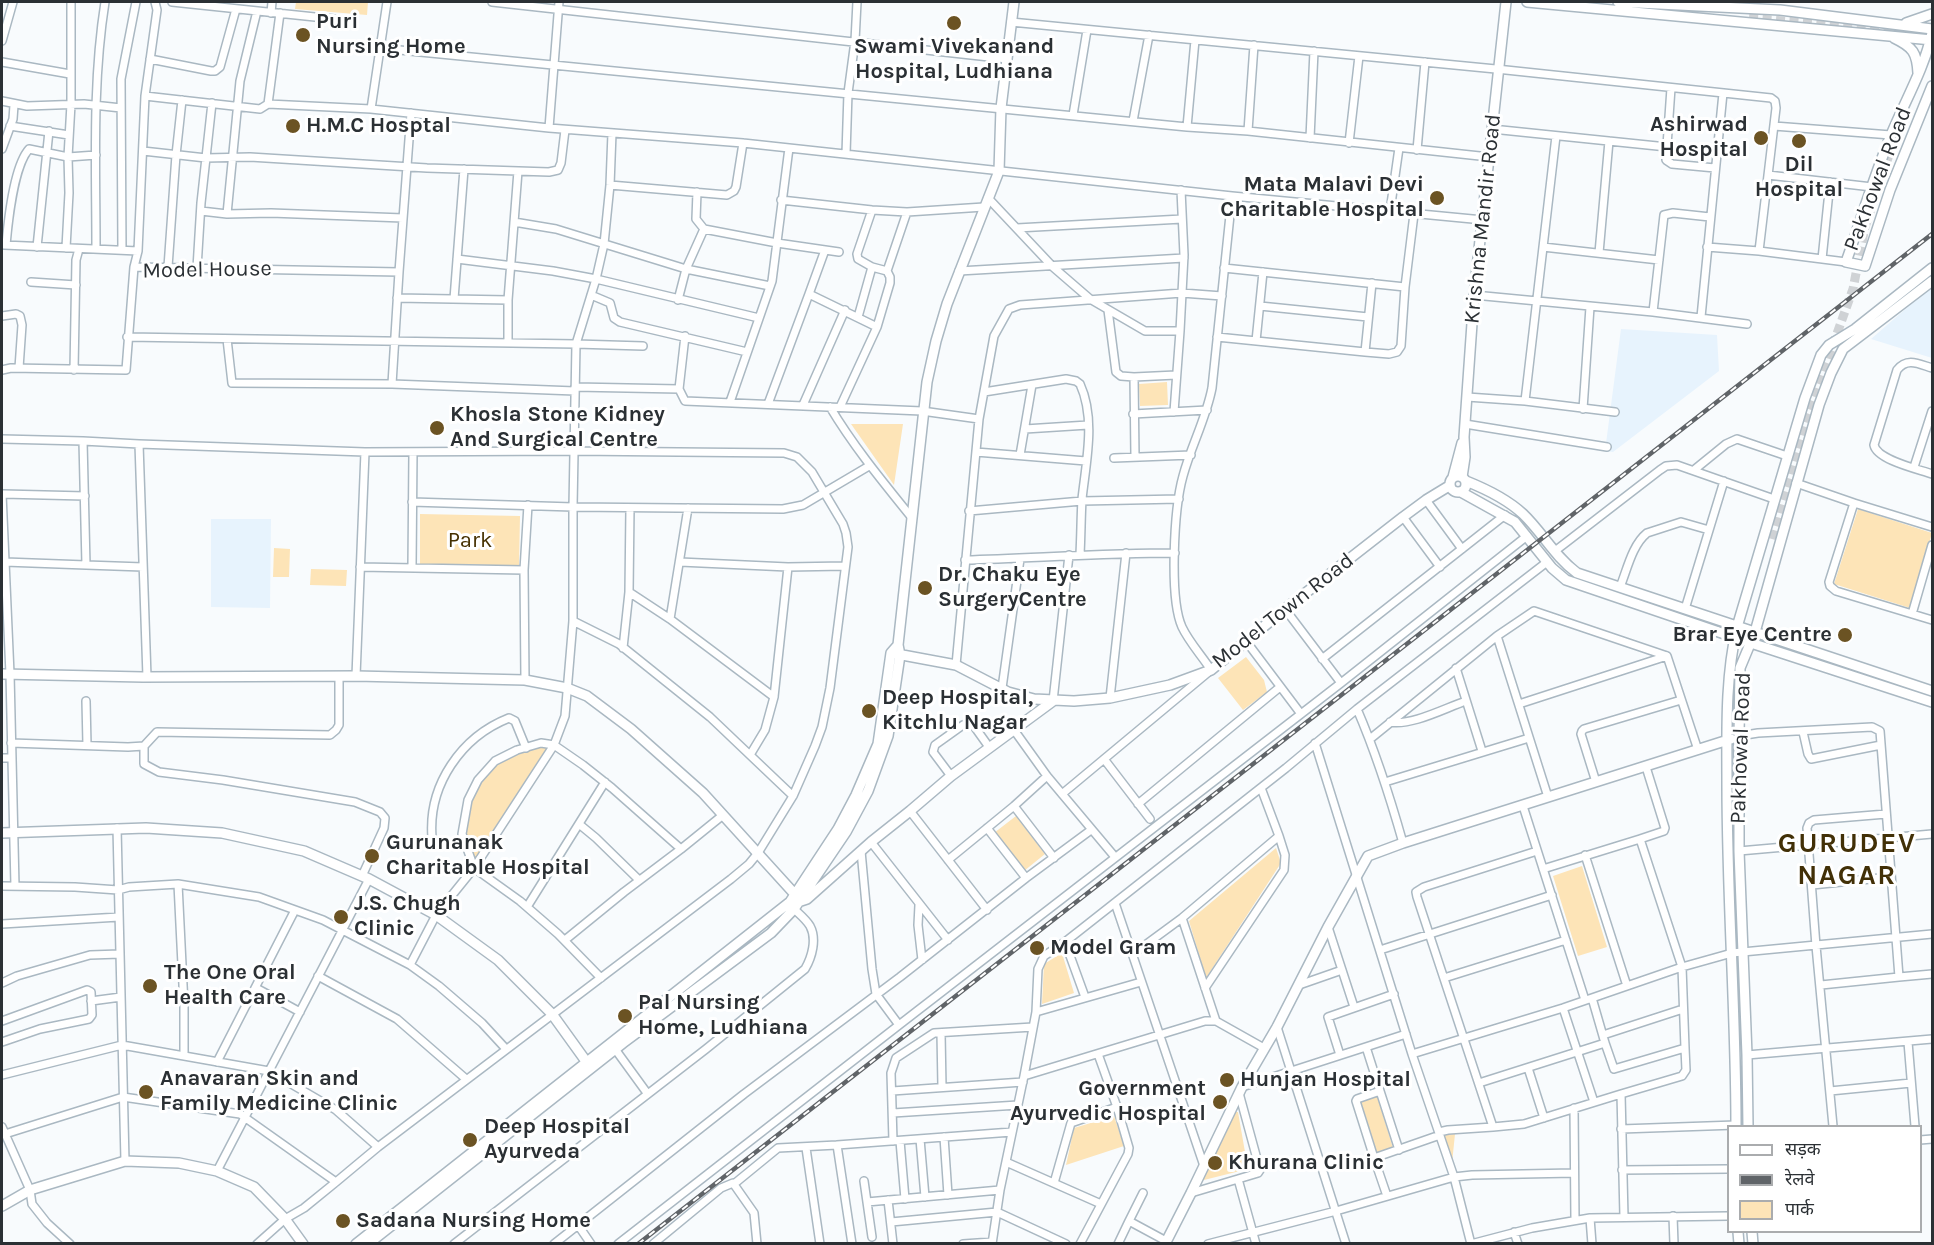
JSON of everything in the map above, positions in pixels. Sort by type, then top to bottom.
[{"type":"street","points":[[2,41],[13,2]]},
{"type":"street","points":[[66,248],[71,104],[71,2]]},
{"type":"street","points":[[96,249],[96,106],[98,59],[105,2]]},
{"type":"street","points":[[122,250],[122,79],[136,2]]},
{"type":"street","points":[[134,267],[138,251],[145,96],[157,9],[155,2]]},
{"type":"street","points":[[172,2],[217,4],[236,9],[334,19]]},
{"type":"street","points":[[271,13],[272,2]]},
{"type":"street","points":[[370,109],[387,2]]},
{"type":"street","points":[[492,2],[558,5],[855,41],[1007,56]]},
{"type":"street","points":[[846,154],[848,93],[855,41],[857,2]]},
{"type":"street","points":[[368,1244],[589,1064],[615,1049],[771,933],[795,902],[856,795],[878,744],[897,651],[913,519],[922,411],[936,341],[959,271],[999,171],[1001,108],[1014,2]]},
{"type":"street","name":"Krishna Mandir Road","points":[[1458,480],[1465,458],[1464,437],[1474,296],[1506,2]]},
{"type":"street","points":[[1527,2],[1932,38]]},
{"type":"street","points":[[1618,2],[1780,10],[1901,24],[1932,38]]},
{"type":"street","points":[[549,128],[558,5]]},
{"type":"street","points":[[1725,7],[1732,19]]},
{"type":"street","points":[[150,59],[217,70],[229,39],[236,9]]},
{"type":"street","points":[[227,214],[240,81],[257,11]]},
{"type":"street","points":[[268,104],[280,14]]},
{"type":"street","points":[[1901,24],[1932,14]]},
{"type":"street","points":[[1732,19],[1749,18]]},
{"type":"street","points":[[1011,22],[1772,98],[1776,105],[1759,251]]},
{"type":"street","points":[[1073,115],[1087,30]]},
{"type":"street","points":[[1133,121],[1149,35]]},
{"type":"street","points":[[1888,35],[1914,52],[1918,75]]},
{"type":"street","points":[[1925,66],[1932,38]]},
{"type":"street","name":"Pakhowal Road","points":[[1932,38],[1891,135],[1846,262],[1865,266],[1890,190],[1932,86]]},
{"type":"street","points":[[1187,127],[1195,40]]},
{"type":"street","points":[[1248,131],[1254,45]]},
{"type":"street","points":[[379,48],[1187,127],[1248,131],[1489,157]]},
{"type":"street","points":[[1310,138],[1314,51]]},
{"type":"street","points":[[1349,143],[1359,56]]},
{"type":"street","points":[[2,62],[70,74]]},
{"type":"street","points":[[1417,150],[1425,62]]},
{"type":"street","points":[[1671,88],[1666,158],[1669,164],[1715,168]]},
{"type":"street","points":[[1701,317],[1722,93]]},
{"type":"street","points":[[145,96],[260,109],[268,104],[370,109],[565,130],[743,143],[1232,196],[1483,219]]},
{"type":"street","points":[[168,267],[182,100]]},
{"type":"street","points":[[2,101],[14,105],[71,104],[121,108]]},
{"type":"street","points":[[197,268],[212,103]]},
{"type":"street","points":[[2,149],[13,119],[14,105]]},
{"type":"street","points":[[392,384],[411,113]]},
{"type":"street","points":[[10,126],[69,135]]},
{"type":"street","points":[[1774,126],[1891,135]]},
{"type":"street","points":[[1492,129],[1667,147]]},
{"type":"street","points":[[143,151],[206,158],[232,157],[549,172],[558,170],[561,163],[565,130]]},
{"type":"street","points":[[37,247],[49,131]]},
{"type":"street","points":[[410,965],[436,915],[474,868],[554,745],[565,716],[573,621],[573,451],[576,344],[604,244],[612,133]]},
{"type":"street","points":[[1525,401],[1556,136]]},
{"type":"street","points":[[1599,253],[1609,141]]},
{"type":"street","points":[[610,185],[727,195],[734,191],[743,143]]},
{"type":"street","points":[[730,402],[770,286],[789,148]]},
{"type":"street","points":[[1390,211],[1399,148]]},
{"type":"street","points":[[96,154],[68,157],[29,149],[23,155],[15,185],[4,244],[138,251]]},
{"type":"street","points":[[454,299],[464,169]]},
{"type":"street","points":[[508,343],[508,300],[518,171]]},
{"type":"street","points":[[1768,175],[1872,187]]},
{"type":"street","points":[[1822,259],[1830,182]]},
{"type":"street","points":[[1174,412],[1184,258],[1180,190]]},
{"type":"street","points":[[697,192],[696,219],[704,229],[839,252]]},
{"type":"street","points":[[1062,794],[1211,670],[1183,629],[1178,614],[1174,583],[1175,553],[1183,475],[1207,410],[1212,388],[1232,196]]},
{"type":"street","points":[[781,200],[907,212],[986,202],[1017,228],[1053,267],[1090,299],[1145,331],[1180,331]]},
{"type":"street","points":[[872,210],[857,254],[859,260],[887,271]]},
{"type":"street","points":[[201,211],[227,214],[271,213],[403,218]]},
{"type":"street","points":[[840,407],[877,327],[890,283],[887,271],[907,212]]},
{"type":"street","points":[[1653,312],[1664,215],[1673,213],[1710,217]]},
{"type":"street","points":[[1217,337],[1395,353],[1401,346],[1405,287],[1414,214]]},
{"type":"street","points":[[1017,228],[1182,219]]},
{"type":"street","points":[[514,222],[556,230],[687,269],[770,286]]},
{"type":"street","points":[[678,300],[687,269],[704,229]]},
{"type":"street","points":[[1543,247],[1659,260]]},
{"type":"street","points":[[1707,247],[1846,262]]},
{"type":"street","points":[[2,370],[19,368],[74,370],[79,249]]},
{"type":"street","points":[[768,404],[825,250]]},
{"type":"street","points":[[959,271],[1184,258]]},
{"type":"street","points":[[457,259],[596,279],[759,318]]},
{"type":"street","name":"Model House","points":[[74,370],[126,370],[134,267],[399,272]]},
{"type":"street","points":[[858,316],[872,267]]},
{"type":"street","points":[[1224,268],[1405,287]]},
{"type":"street","points":[[1858,333],[1932,268]]},
{"type":"street","points":[[1256,341],[1263,272]]},
{"type":"street","points":[[1858,333],[1932,280]]},
{"type":"street","points":[[30,282],[76,285]]},
{"type":"street","points":[[1365,352],[1371,283]]},
{"type":"street","points":[[956,665],[979,419],[994,336],[1009,309],[1020,305],[1182,292],[1222,296]]},
{"type":"street","points":[[809,294],[877,327]]},
{"type":"street","points":[[591,295],[610,303],[614,318],[620,322],[747,352]]},
{"type":"street","points":[[1474,296],[1653,312],[1747,324]]},
{"type":"street","points":[[397,297],[508,300]]},
{"type":"street","points":[[1260,306],[1368,317]]},
{"type":"street","points":[[1583,409],[1590,307]]},
{"type":"street","points":[[803,405],[845,310]]},
{"type":"street","points":[[1108,310],[1116,372],[1121,376],[1134,377],[1176,375]]},
{"type":"street","points":[[2,316],[16,314],[20,316],[22,325],[19,368]]},
{"type":"street","name":"Pakhowal Road","points":[[1748,1125],[1739,850],[1740,668],[1755,633],[1819,405],[1830,374],[1843,349],[1858,333]]},
{"type":"street","name":"Pakhowal Road","points":[[1736,1125],[1736,1057],[1727,851],[1726,694],[1736,631],[1811,378],[1823,351],[1829,345],[1858,333]]},
{"type":"street","points":[[685,336],[679,389],[685,401],[922,411],[979,419]]},
{"type":"street","points":[[127,338],[643,346]]},
{"type":"street","points":[[227,339],[232,382],[679,389]]},
{"type":"street","points":[[1932,368],[1913,362],[1899,366],[1874,441],[1874,450],[1880,455],[1932,474]]},
{"type":"street","points":[[1134,377],[1135,457]]},
{"type":"street","points":[[984,392],[1066,380],[1076,381],[1082,387],[1088,425],[1080,554]]},
{"type":"street","points":[[1020,455],[1032,385]]},
{"type":"street","points":[[1467,397],[1525,401],[1615,412]]},
{"type":"street","points":[[830,407],[870,466],[913,519]]},
{"type":"street","points":[[1133,414],[1207,410]]},
{"type":"street","points":[[1914,467],[1932,411]]},
{"type":"street","points":[[1465,424],[1607,447]]},
{"type":"street","points":[[1025,429],[1088,425]]},
{"type":"street","points":[[2,439],[365,452],[784,453],[797,457],[805,464],[825,493],[846,533],[848,547],[826,710],[815,746],[793,796],[758,854],[731,879],[466,1079],[304,1208],[285,1219],[257,1244]]},
{"type":"street","points":[[1694,470],[1726,444],[1737,439],[1787,456]]},
{"type":"street","points":[[83,441],[86,565]]},
{"type":"street","points":[[139,444],[147,677]]},
{"type":"street","points":[[356,676],[365,452]]},
{"type":"street","points":[[412,567],[413,452]]},
{"type":"street","points":[[976,452],[1086,461]]},
{"type":"street","points":[[1113,458],[1191,454]]},
{"type":"street","points":[[1555,551],[1666,466],[1677,465],[1694,470],[1774,499]]},
{"type":"street","points":[[412,502],[573,507],[783,509],[803,505],[870,466]]},
{"type":"street","points":[[1932,691],[1755,633],[1736,631],[1577,585],[1558,575],[1515,522],[1461,492],[1454,492],[1458,480],[1487,490],[1513,505],[1565,565],[1577,573],[1685,609],[1736,631],[1751,644],[1932,702]]},
{"type":"street","name":"Model Town Road","points":[[897,651],[956,665],[1002,688],[1034,699],[1110,698],[1170,685],[1211,670],[1403,517],[1458,480]]},
{"type":"street","points":[[1685,609],[1724,481]]},
{"type":"street","points":[[1796,483],[1932,527]]},
{"type":"street","points":[[15,886],[12,758],[4,619],[2,494],[85,496]]},
{"type":"street","points":[[969,511],[1082,501],[1179,499]]},
{"type":"street","points":[[1426,500],[1462,549]]},
{"type":"street","points":[[1854,502],[1830,577],[1830,586],[1836,591],[1932,620]]},
{"type":"street","points":[[525,680],[524,570],[528,505]]},
{"type":"street","points":[[623,648],[629,592],[630,508]]},
{"type":"street","points":[[670,619],[688,508]]},
{"type":"street","points":[[1322,659],[1505,515]]},
{"type":"street","points":[[1403,517],[1440,567]]},
{"type":"street","points":[[1620,587],[1633,553],[1642,537],[1647,533],[1681,522],[1709,530]]},
{"type":"street","points":[[618,1244],[1527,536]]},
{"type":"street","points":[[1912,614],[1932,545]]},
{"type":"street","points":[[1110,698],[1126,553]]},
{"type":"street","points":[[965,560],[1020,559],[1080,554],[1175,553]]},
{"type":"street","points":[[356,1244],[795,902],[807,899],[951,776],[1053,700],[1069,555]]},
{"type":"street","points":[[1002,688],[1020,559]]},
{"type":"street","points":[[4,562],[143,567]]},
{"type":"street","points":[[680,562],[788,567],[845,566]]},
{"type":"street","points":[[963,1244],[992,1243],[1000,1190],[1036,1012],[1036,975],[1044,956],[1116,903],[1357,709],[1547,562]]},
{"type":"street","points":[[360,567],[524,570]]},
{"type":"street","points":[[750,755],[765,730],[774,697],[788,567]]},
{"type":"street","points":[[629,592],[670,619],[774,697]]},
{"type":"street","points":[[1285,609],[1341,683]]},
{"type":"street","points":[[1370,738],[1528,613],[1539,611],[1667,656]]},
{"type":"street","points":[[573,621],[623,648],[710,717],[793,796]]},
{"type":"street","points":[[1497,636],[1548,797]]},
{"type":"street","points":[[1246,641],[1301,714]]},
{"type":"street","points":[[1667,656],[1698,750]]},
{"type":"street","points":[[1519,704],[1667,656]]},
{"type":"street","points":[[1456,669],[1482,751]]},
{"type":"street","points":[[6,674],[147,677],[356,676],[525,680],[567,688],[587,696],[632,729],[703,793],[758,854],[795,902],[809,926],[812,936],[812,955],[805,969],[454,1244]]},
{"type":"street","points":[[217,1171],[342,930],[384,828],[385,818],[380,812],[355,802],[159,772],[144,764],[144,746],[157,732],[330,735],[339,726],[339,676]]},
{"type":"street","points":[[1138,804],[1280,687]]},
{"type":"street","points":[[1390,722],[1408,722],[1466,700]]},
{"type":"street","points":[[1596,782],[1582,731],[1681,700]]},
{"type":"street","points":[[86,701],[87,745]]},
{"type":"street","points":[[1357,709],[1370,738],[1403,843]]},
{"type":"street","points":[[465,843],[439,846],[432,837],[435,801],[447,769],[460,752],[480,733],[509,718],[515,721],[526,748]]},
{"type":"street","points":[[951,776],[933,752],[935,745],[963,724],[969,723],[974,726],[989,747]]},
{"type":"street","points":[[1128,1221],[1165,1242],[1240,1090],[1368,856],[1739,736],[1758,733],[1872,728],[1880,730],[1899,977]]},
{"type":"street","points":[[1014,730],[1047,776],[1115,857]]},
{"type":"street","points":[[1803,732],[1811,759],[1881,745]]},
{"type":"street","points":[[1385,782],[1529,738]]},
{"type":"street","points":[[11,743],[144,746]]},
{"type":"street","points":[[601,978],[565,940],[474,868],[462,834],[468,801],[478,780],[495,760],[540,743],[554,745],[605,782],[681,849]]},
{"type":"street","points":[[1315,743],[1412,1054],[1454,1177],[1471,1244],[1514,1232],[1590,1218],[1727,1216]]},
{"type":"street","points":[[2,758],[12,758]]},
{"type":"street","points":[[1104,759],[1150,819]]},
{"type":"street","points":[[1543,869],[1664,831],[1646,767]]},
{"type":"street","points":[[948,860],[1047,776]]},
{"type":"street","points":[[527,908],[605,782]]},
{"type":"street","points":[[1205,988],[1284,870],[1285,855],[1261,788]]},
{"type":"street","points":[[1014,806],[1054,858]]},
{"type":"street","points":[[1523,806],[1566,940],[1614,1069],[1685,1048]]},
{"type":"street","points":[[910,811],[987,909]]},
{"type":"street","points":[[1833,1125],[1816,946],[1808,828],[1811,821],[1886,814]]},
{"type":"street","points":[[565,940],[723,815]]},
{"type":"street","points":[[579,824],[639,880]]},
{"type":"street","points":[[117,828],[125,1161]]},
{"type":"street","points":[[2,833],[146,828],[222,833],[304,851],[365,877],[436,915],[498,960],[552,1014],[589,1064]]},
{"type":"street","points":[[987,828],[1026,878]]},
{"type":"street","points":[[554,1244],[744,1094],[1091,830]]},
{"type":"street","points":[[1739,850],[1932,834]]},
{"type":"street","points":[[1133,954],[1182,918],[1279,836]]},
{"type":"street","points":[[1374,1158],[1448,1130],[1516,1126],[1682,1076],[1686,1070],[1682,967],[1640,839]]},
{"type":"street","points":[[871,842],[948,940]]},
{"type":"street","points":[[861,851],[876,994],[899,1025]]},
{"type":"street","points":[[1494,1127],[1416,891],[1537,851]]},
{"type":"street","points":[[1585,855],[1627,986]]},
{"type":"street","points":[[1812,885],[1890,877]]},
{"type":"street","points":[[178,884],[184,1056]]},
{"type":"street","points":[[2,886],[118,890],[129,887],[178,884],[259,897],[323,920],[410,965],[439,986],[482,1023],[506,1049]]},
{"type":"street","points":[[1380,950],[1552,895]]},
{"type":"street","points":[[1116,903],[1204,1166]]},
{"type":"street","points":[[919,905],[921,960]]},
{"type":"street","points":[[217,1062],[295,910]]},
{"type":"street","points":[[2,924],[119,917]]},
{"type":"street","points":[[1182,918],[1216,1021]]},
{"type":"street","points":[[1328,927],[1354,1007]]},
{"type":"street","points":[[1412,1054],[1732,953],[1932,934]]},
{"type":"street","points":[[1444,978],[1566,940]]},
{"type":"street","points":[[1065,942],[1085,997]]},
{"type":"street","points":[[2,983],[17,976],[90,955],[120,954]]},
{"type":"street","points":[[1299,985],[1342,970]]},
{"type":"street","points":[[1821,985],[1932,974]]},
{"type":"street","points":[[318,976],[397,1019],[466,1079]]},
{"type":"street","points":[[1036,1012],[1141,982]]},
{"type":"street","points":[[256,988],[300,1012]]},
{"type":"street","points":[[2,1021],[87,990],[91,992],[92,1015],[90,1019],[32,1032],[2,1042]]},
{"type":"street","points":[[1340,1055],[1328,1017],[1394,994]]},
{"type":"street","points":[[92,1000],[121,997]]},
{"type":"street","points":[[1563,1008],[1594,1102]]},
{"type":"street","points":[[1479,1083],[1577,1052],[1604,1039],[1683,1009]]},
{"type":"street","points":[[892,1091],[1023,1079],[1205,1021],[1216,1021],[1264,1048]]},
{"type":"street","points":[[905,1199],[893,1113],[892,1068],[896,1058],[934,1033],[1033,1027]]},
{"type":"street","points":[[1276,1027],[1346,1244]]},
{"type":"street","points":[[941,1033],[942,1087]]},
{"type":"street","points":[[1240,1090],[1406,1034]]},
{"type":"street","points":[[1747,1055],[1932,1039]]},
{"type":"street","points":[[1908,1042],[1915,1125]]},
{"type":"street","points":[[2,1075],[122,1045],[269,1071],[336,1110],[378,1147]]},
{"type":"street","points":[[1366,1047],[1399,1150]]},
{"type":"street","points":[[615,1049],[647,1093]]},
{"type":"street","points":[[1080,1244],[1128,1154],[1129,1148],[1098,1054]]},
{"type":"street","points":[[1528,1068],[1544,1118]]},
{"type":"street","points":[[1830,1091],[1911,1083]]},
{"type":"street","points":[[1191,1193],[1258,1173],[1260,1170],[1240,1090]]},
{"type":"street","points":[[1380,1091],[1356,1100],[1387,1196]]},
{"type":"street","points":[[1621,1094],[1624,1216]]},
{"type":"street","points":[[70,1244],[47,1223],[32,1204],[30,1190],[3,1131],[123,1097],[240,1114],[336,1182]]},
{"type":"street","points":[[893,1113],[1018,1105]]},
{"type":"street","points":[[1054,1183],[1071,1122],[1117,1107]]},
{"type":"street","points":[[1574,1108],[1575,1220]]},
{"type":"street","points":[[1621,1129],[1727,1126]]},
{"type":"street","points":[[653,1244],[721,1188],[734,1184],[774,1150],[783,1147],[806,1148],[1012,1132]]},
{"type":"street","points":[[944,1137],[948,1195]]},
{"type":"street","points":[[920,1139],[925,1197]]},
{"type":"street","points":[[837,1145],[852,1244]]},
{"type":"street","points":[[806,1148],[820,1244]]},
{"type":"street","points":[[2,1206],[30,1190],[125,1161],[179,1162],[217,1171],[254,1187],[285,1219],[303,1244]]},
{"type":"street","points":[[1006,1162],[1101,1204]]},
{"type":"street","points":[[1622,1170],[1727,1169]]},
{"type":"street","points":[[1208,1244],[1454,1177],[1574,1173]]},
{"type":"street","points":[[1238,1179],[1256,1244]]},
{"type":"street","points":[[864,1181],[872,1237]]},
{"type":"street","points":[[734,1184],[754,1213],[756,1243]]},
{"type":"street","points":[[867,1202],[1000,1190]]},
{"type":"street","points":[[1118,1244],[1143,1193]]},
{"type":"street","points":[[888,1200],[893,1244]]},
{"type":"street","points":[[891,1222],[997,1212],[1066,1244]]},
{"type":"street","points":[[1673,1216],[1674,1244]]},
{"type":"street","points":[[1590,1218],[1592,1244]]},
{"type":"street","points":[[578,1225],[591,1244]]},
{"type":"street","points":[[1514,1232],[1518,1244]]},
{"type":"shaded area","points":[[1932,286],[1932,358],[1871,339]]},
{"type":"shaded area","points":[[1621,329],[1717,335],[1719,371],[1613,452],[1605,451]]},
{"type":"shaded area","points":[[211,519],[271,519],[270,608],[211,607]]},
{"type":"green space","points":[[296,2],[368,2],[367,15],[295,9]]},
{"type":"green space","points":[[1167,382],[1168,405],[1140,406],[1139,384]]},
{"type":"green space","points":[[851,424],[903,424],[894,485]]},
{"type":"green space","points":[[1858,509],[1932,533],[1910,608],[1834,584]]},
{"type":"green space","name":"Park","points":[[420,514],[520,516],[519,567],[420,567]]},
{"type":"green space","points":[[274,548],[290,549],[289,577],[273,577]]},
{"type":"green space","points":[[311,569],[347,570],[346,586],[310,585]]},
{"type":"green space","points":[[1246,657],[1264,680],[1267,692],[1243,710],[1218,678]]},
{"type":"green space","points":[[541,745],[552,746],[475,863],[464,831],[476,786],[483,775],[502,760]]},
{"type":"green space","points":[[1016,816],[1045,854],[1024,871],[994,833]]},
{"type":"green space","points":[[1276,848],[1281,863],[1206,978],[1189,921]]},
{"type":"green space","points":[[1582,866],[1607,947],[1578,956],[1553,876]]},
{"type":"green space","points":[[1062,953],[1074,993],[1042,1004],[1044,964]]},
{"type":"green space","points":[[1377,1096],[1393,1148],[1377,1153],[1361,1102]]},
{"type":"green space","points":[[1235,1112],[1238,1112],[1248,1169],[1200,1181]]},
{"type":"green space","points":[[1114,1116],[1124,1146],[1066,1165],[1074,1128]]},
{"type":"green space","points":[[1455,1134],[1451,1173],[1440,1136]]},
{"type":"tunnel","points":[[1749,18],[1932,34]]},
{"type":"tunnel","points":[[1772,539],[1807,417],[1853,289],[1865,227],[1895,137]]},
{"type":"railway","points":[[638,1244],[1932,234]]},
{"type":"place","name":"Swami Vivekanand Hospital, Ludhiana","points":[[954,23]]},
{"type":"place","name":"Puri Nursing Home","points":[[303,35]]},
{"type":"place","name":"H.M.C Hosptal","points":[[293,126]]},
{"type":"place","name":"Ashirwad Hospital","points":[[1761,138]]},
{"type":"place","name":"Dil Hospital","points":[[1799,141]]},
{"type":"place","name":"Mata Malavi Devi Charitable Hospital","points":[[1437,198]]},
{"type":"place","name":"Khosla Stone Kidney And Surgical Centre","points":[[437,428]]},
{"type":"place","name":"Dr. Chaku Eye SurgeryCentre","points":[[925,588]]},
{"type":"place","name":"Brar Eye Centre","points":[[1845,635]]},
{"type":"place","name":"Deep Hospital, Kitchlu Nagar","points":[[869,711]]},
{"type":"place","name":"Gurunanak Charitable Hospital","points":[[372,856]]},
{"type":"place","name":"J.S. Chugh Clinic","points":[[341,917]]},
{"type":"place","name":"Model Gram","points":[[1037,948]]},
{"type":"place","name":"The One Oral Health Care","points":[[150,986]]},
{"type":"place","name":"Pal Nursing Home, Ludhiana","points":[[625,1016]]},
{"type":"place","name":"Hunjan Hospital","points":[[1227,1080]]},
{"type":"place","name":"Anavaran Skin and Family Medicine Clinic","points":[[146,1092]]},
{"type":"place","name":"Government Ayurvedic Hospital","points":[[1220,1102]]},
{"type":"place","name":"Deep Hospital Ayurveda","points":[[470,1140]]},
{"type":"place","name":"Khurana Clinic","points":[[1215,1163]]},
{"type":"place","name":"Sadana Nursing Home","points":[[343,1221]]},
{"type":"district","name":"GURUDEV NAGAR","points":[[1847,860]]}]
